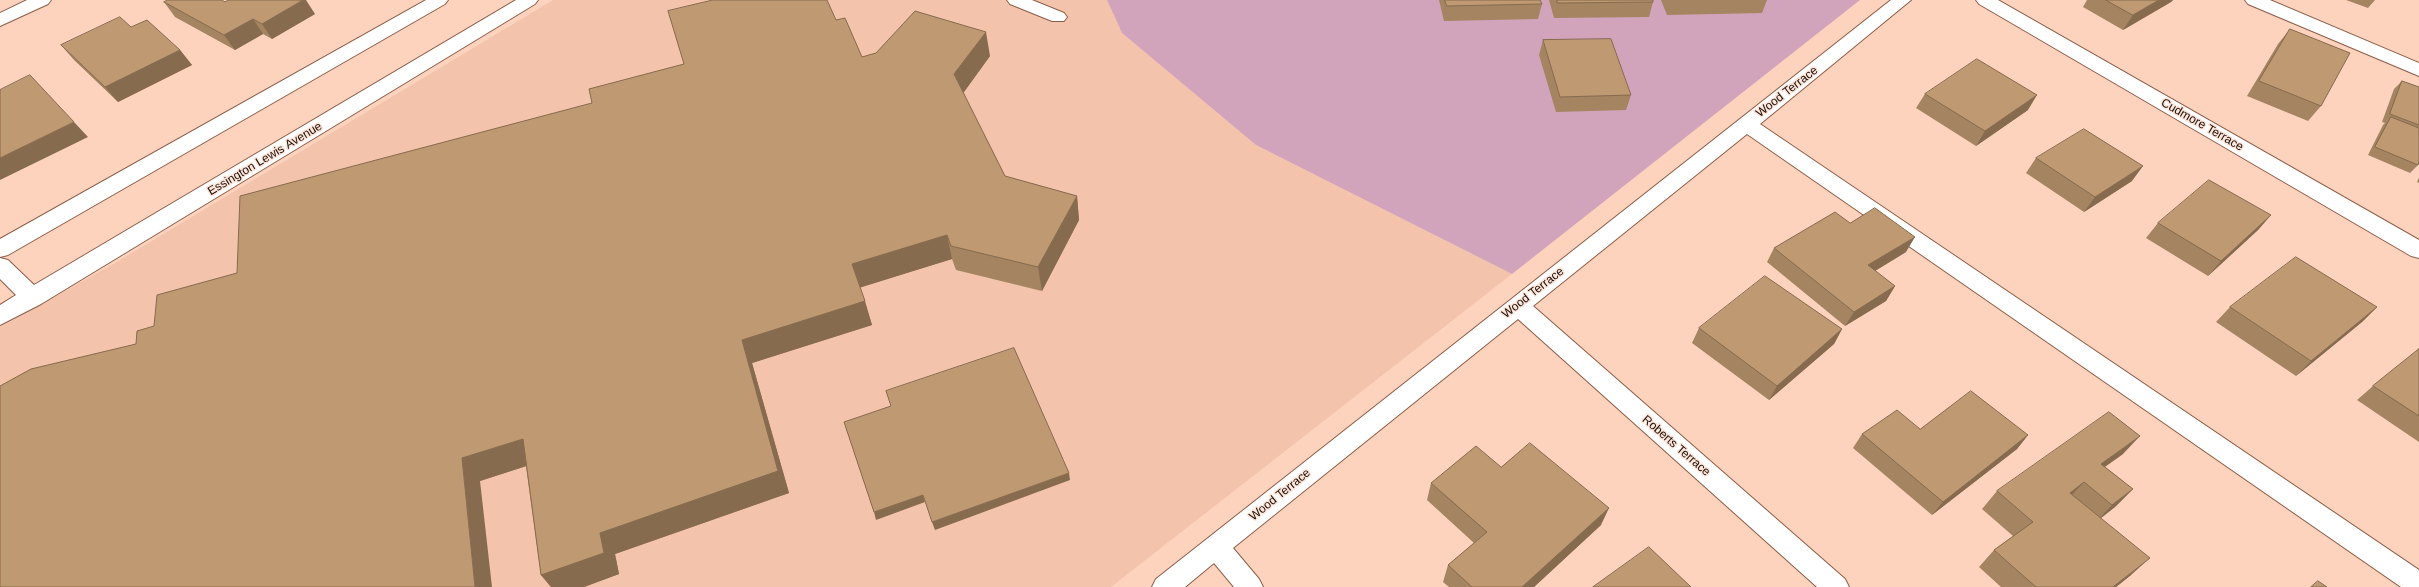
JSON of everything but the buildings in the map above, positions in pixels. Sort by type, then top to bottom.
[{"type":"street","points":[[0,20],[42,0]]},
{"type":"street","points":[[0,250],[439,0]]},
{"type":"street","name":"Essington Lewis Avenue","points":[[0,316],[33,298],[528,0]]},
{"type":"street","points":[[1016,0],[1058,17]]},
{"type":"street","name":"Wood Terrace","points":[[1165,587],[1517,305],[1902,0]]},
{"type":"street","name":"Cudmore Terrace","points":[[1985,0],[2419,250]]},
{"type":"street","points":[[2254,0],[2419,70]]},
{"type":"street","points":[[1746,124],[2419,584]]},
{"type":"street","points":[[0,266],[33,298]]},
{"type":"street","name":"Roberts Terrace","points":[[1517,305],[1836,587]]},
{"type":"street","points":[[1216,546],[1250,587]]},
{"type":"shaded area","points":[[553,0],[1107,0],[1122,33],[1256,145],[1512,274],[1111,587],[0,587],[0,327],[110,266]]},
{"type":"shaded area","points":[[1107,0],[1860,0],[1512,274],[1256,145],[1122,33]]}]
